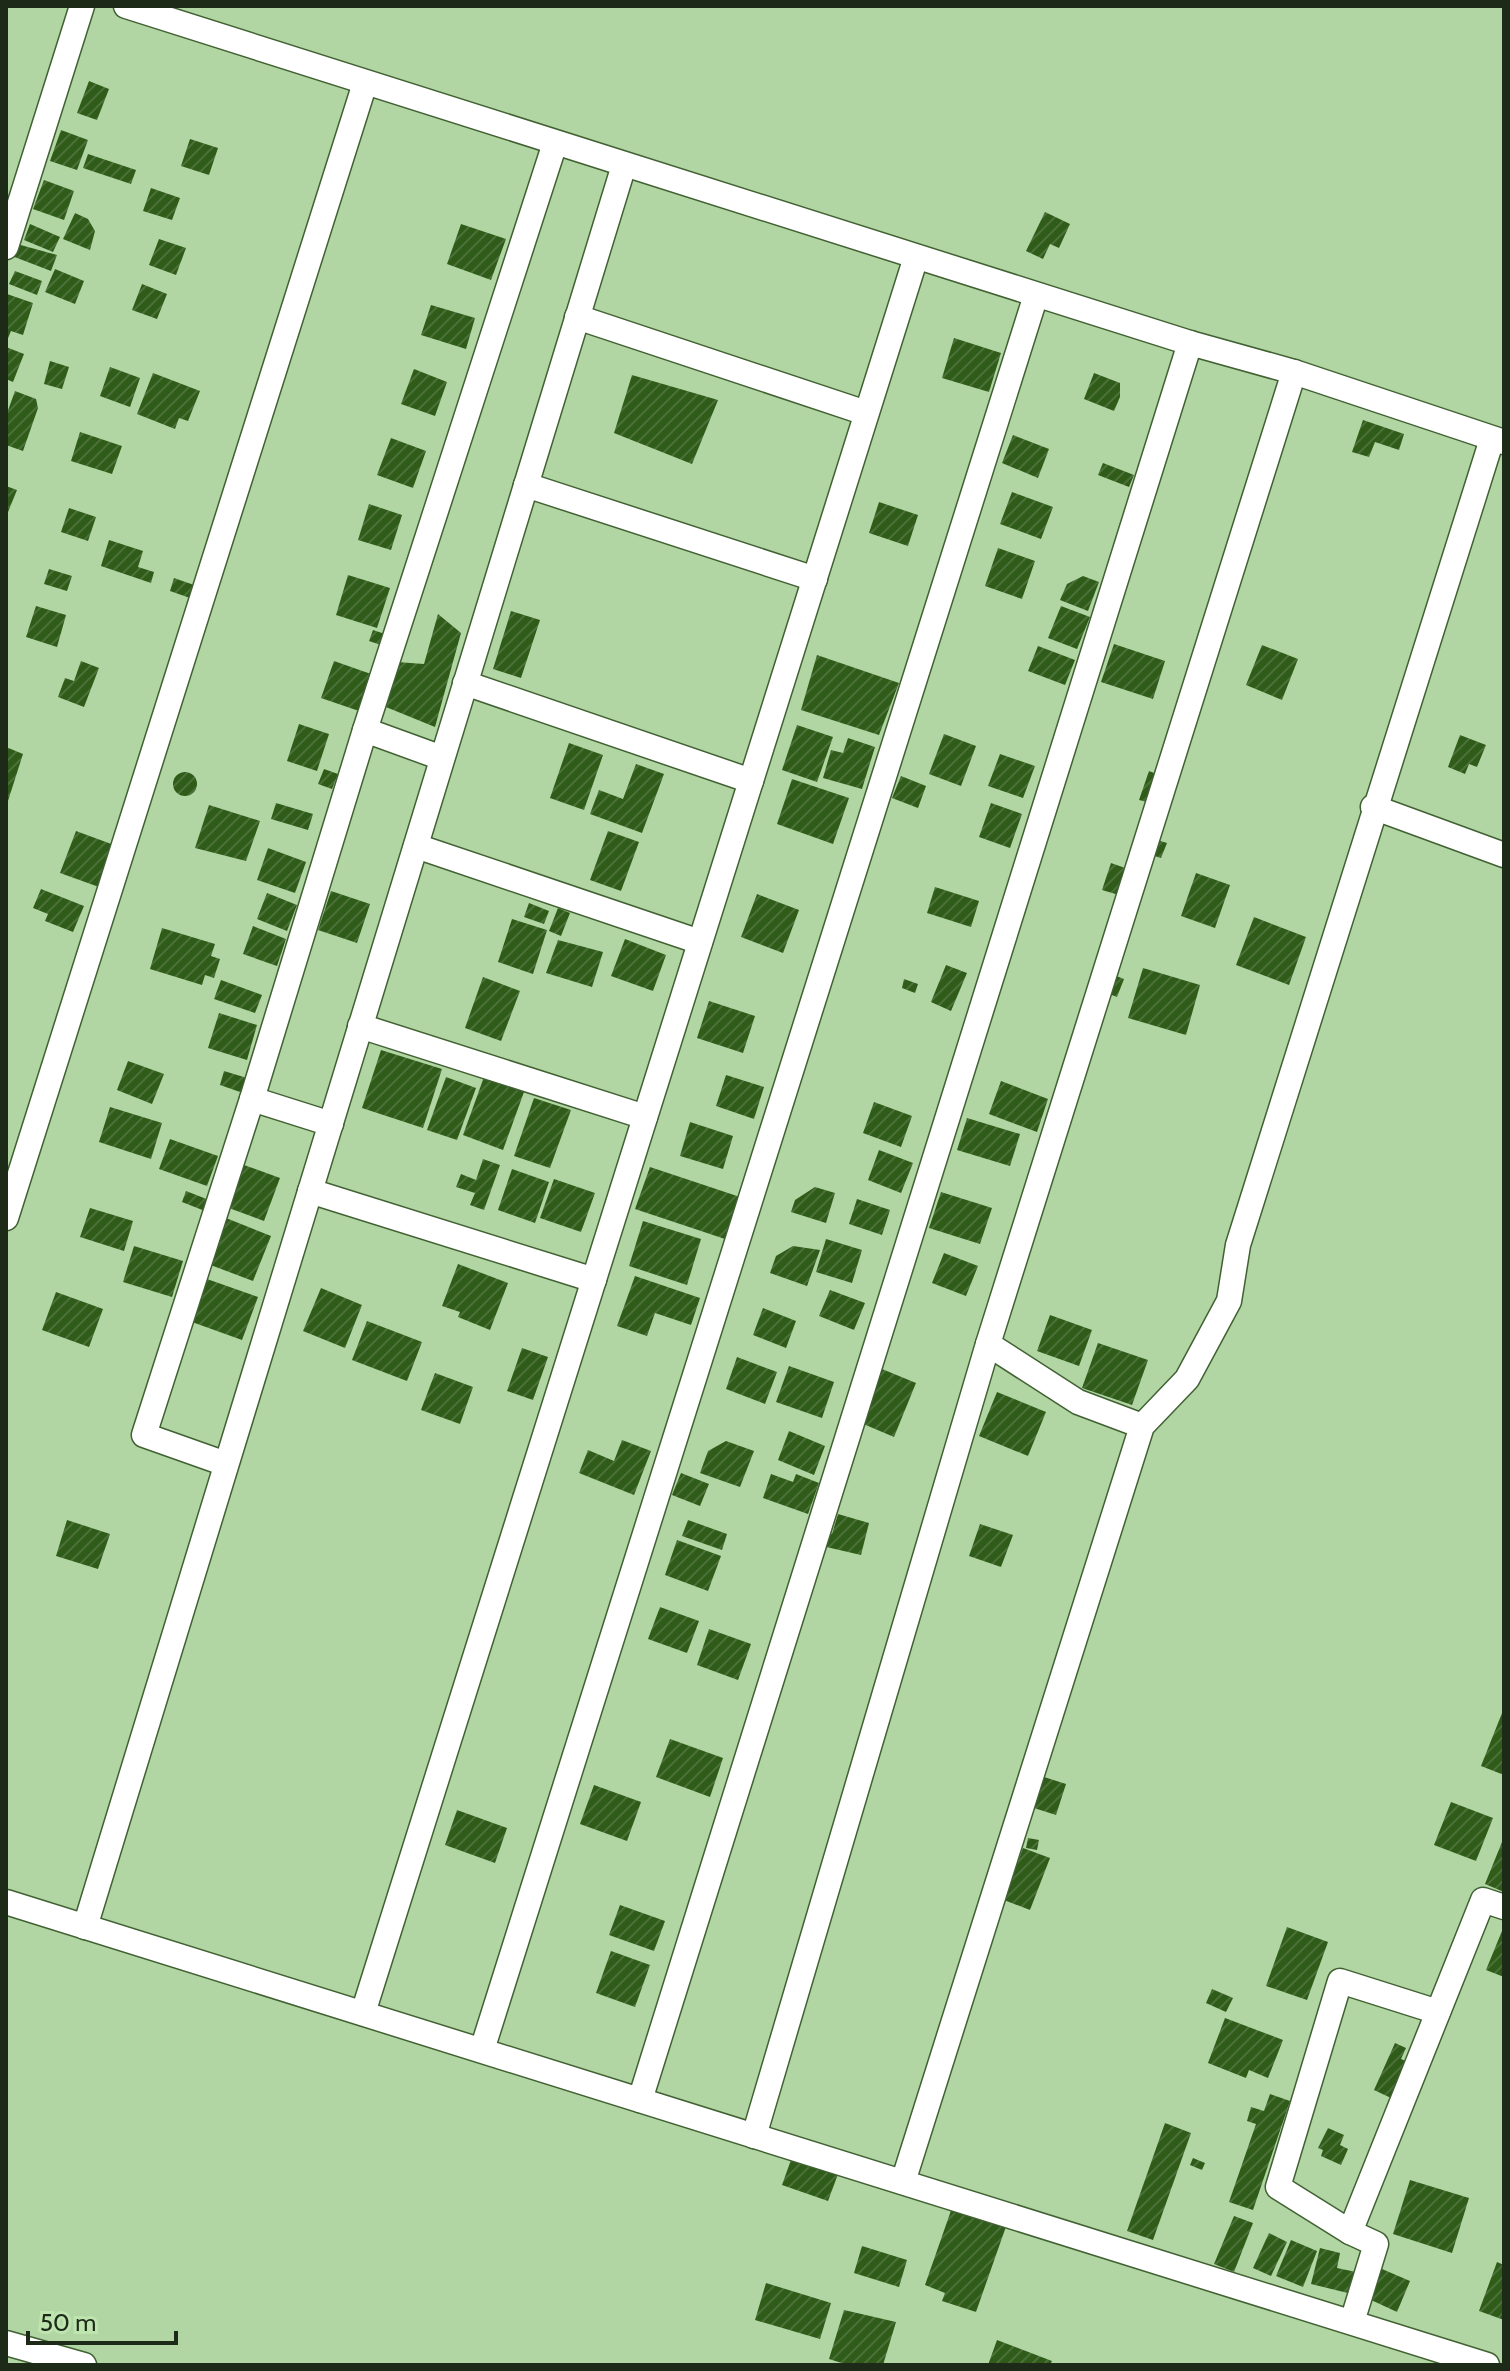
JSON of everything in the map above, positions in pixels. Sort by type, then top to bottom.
[{"type":"street","points":[[6,247],[82,6]]},
{"type":"street","points":[[126,6],[1036,295],[1294,372],[1498,441],[1373,807],[1238,1245],[1229,1301],[1187,1379],[1142,1426],[903,2182]]},
{"type":"street","points":[[6,1218],[365,83]]},
{"type":"street","points":[[226,1464],[144,1435],[252,1099],[365,730],[555,143]]},
{"type":"street","points":[[85,1927],[624,165]]},
{"type":"street","points":[[363,2013],[916,257]]},
{"type":"street","points":[[482,2050],[1036,295]]},
{"type":"street","points":[[577,317],[866,413]]},
{"type":"street","points":[[640,2100],[1190,343]]},
{"type":"street","points":[[754,2136],[988,1344],[1294,372]]},
{"type":"street","points":[[526,485],[815,579]]},
{"type":"street","points":[[465,683],[751,781]]},
{"type":"street","points":[[365,730],[442,758]]},
{"type":"street","points":[[1373,807],[1504,855]]},
{"type":"street","points":[[416,846],[700,942]]},
{"type":"street","points":[[360,1026],[645,1117]]},
{"type":"street","points":[[252,1099],[331,1124]]},
{"type":"street","points":[[310,1191],[594,1280]]},
{"type":"street","points":[[988,1344],[1078,1402],[1142,1426]]},
{"type":"street","points":[[1350,2232],[1483,1900],[1504,1907]]},
{"type":"street","points":[[6,1902],[1487,2365]]},
{"type":"street","points":[[1352,2322],[1376,2244],[1350,2232],[1278,2187],[1340,1981],[1438,2012]]},
{"type":"street","points":[[6,2343],[84,2365]]},
{"type":"building","points":[[89,81],[109,89],[97,120],[77,113]]},
{"type":"building","points":[[61,130],[88,140],[77,170],[50,161]]},
{"type":"building","points":[[190,139],[218,148],[209,175],[181,166]]},
{"type":"building","points":[[88,154],[136,170],[131,184],[83,168]]},
{"type":"building","points":[[44,180],[74,191],[64,220],[33,209]]},
{"type":"building","points":[[151,188],[180,198],[172,220],[143,211]]},
{"type":"building","points":[[1045,212],[1070,224],[1059,248],[1050,244],[1043,259],[1026,251]]},
{"type":"building","points":[[75,213],[88,219],[95,231],[90,250],[63,239]]},
{"type":"building","points":[[30,224],[60,237],[53,252],[24,240]]},
{"type":"building","points":[[461,224],[506,239],[491,280],[447,264]]},
{"type":"building","points":[[159,239],[186,248],[176,275],[149,265]]},
{"type":"building","points":[[17,244],[57,255],[51,271],[12,256]]},
{"type":"building","points":[[55,269],[84,281],[75,304],[45,292]]},
{"type":"building","points":[[15,271],[42,281],[37,295],[9,284]]},
{"type":"building","points":[[142,284],[167,294],[157,319],[132,310]]},
{"type":"building","points":[[7,294],[33,303],[23,335],[11,331],[6,343]]},
{"type":"building","points":[[431,305],[475,318],[466,349],[421,335]]},
{"type":"building","points":[[954,338],[1001,353],[989,392],[942,378]]},
{"type":"building","points":[[6,347],[24,354],[13,382],[6,379]]},
{"type":"building","points":[[50,361],[69,367],[62,389],[44,384]]},
{"type":"building","points":[[110,367],[140,378],[130,407],[100,396]]},
{"type":"building","points":[[414,369],[447,382],[435,416],[401,404]]},
{"type":"building","points":[[153,373],[200,391],[188,421],[179,418],[175,429],[137,414]]},
{"type":"building","points":[[1094,373],[1120,383],[1120,397],[1114,411],[1084,399]]},
{"type":"building","points":[[632,375],[718,400],[692,464],[614,433]]},
{"type":"building","points":[[15,391],[36,399],[38,408],[23,451],[6,445],[6,416]]},
{"type":"building","points":[[1363,420],[1404,434],[1399,450],[1375,442],[1369,457],[1352,452]]},
{"type":"building","points":[[80,432],[122,446],[112,474],[71,461]]},
{"type":"building","points":[[1013,435],[1049,449],[1038,478],[1002,463]]},
{"type":"building","points":[[391,438],[426,451],[413,488],[377,475]]},
{"type":"building","points":[[1103,463],[1134,475],[1129,487],[1098,475]]},
{"type":"building","points":[[6,486],[17,490],[6,517]]},
{"type":"building","points":[[1012,492],[1053,507],[1041,539],[1000,524]]},
{"type":"building","points":[[879,502],[918,515],[908,546],[869,533]]},
{"type":"building","points":[[369,504],[402,515],[391,550],[358,540]]},
{"type":"building","points":[[69,508],[96,517],[88,541],[61,532]]},
{"type":"building","points":[[109,540],[143,551],[138,567],[154,572],[151,583],[101,566]]},
{"type":"building","points":[[998,548],[1035,561],[1022,599],[985,586]]},
{"type":"building","points":[[49,569],[72,576],[67,591],[44,584]]},
{"type":"building","points":[[348,575],[390,588],[377,628],[336,615]]},
{"type":"building","points":[[1083,576],[1099,582],[1088,611],[1060,600],[1067,584]]},
{"type":"building","points":[[174,578],[194,585],[190,598],[170,591]]},
{"type":"building","points":[[36,606],[66,615],[57,647],[26,637]]},
{"type":"building","points":[[1061,606],[1090,617],[1077,649],[1048,638]]},
{"type":"building","points":[[511,611],[540,620],[521,678],[493,669]]},
{"type":"building","points":[[438,614],[461,633],[435,727],[381,705],[397,662],[424,664]]},
{"type":"building","points":[[373,630],[385,634],[381,645],[369,641]]},
{"type":"building","points":[[1114,644],[1165,661],[1153,699],[1101,682]]},
{"type":"building","points":[[1262,645],[1298,659],[1282,700],[1246,685]]},
{"type":"building","points":[[1038,646],[1075,660],[1065,685],[1028,671]]},
{"type":"building","points":[[817,655],[899,683],[879,735],[801,710]]},
{"type":"building","points":[[81,661],[99,668],[84,707],[58,697],[65,678],[74,681]]},
{"type":"building","points":[[334,661],[371,674],[359,711],[321,698]]},
{"type":"building","points":[[299,724],[329,734],[317,771],[287,761]]},
{"type":"building","points":[[797,725],[833,737],[817,782],[782,770]]},
{"type":"building","points":[[944,734],[976,746],[961,786],[929,774]]},
{"type":"building","points":[[1460,735],[1486,745],[1477,767],[1469,764],[1465,774],[1448,767]]},
{"type":"building","points":[[848,738],[875,747],[862,789],[823,778],[831,750],[843,753]]},
{"type":"building","points":[[569,743],[603,755],[584,810],[550,798]]},
{"type":"building","points":[[6,747],[23,754],[7,804],[6,803]]},
{"type":"building","points":[[1000,754],[1035,766],[1023,798],[988,786]]},
{"type":"building","points":[[636,764],[664,774],[642,833],[590,814],[599,790],[623,799]]},
{"type":"building","points":[[324,769],[338,774],[332,789],[318,784]]},
{"type":"building","points":[[1149,771],[1159,775],[1147,802],[1139,800]]},
{"type":"building","points":[[185,772],[194,775],[197,784],[194,793],[185,796],[176,793],[173,784],[176,775]]},
{"type":"building","points":[[901,776],[926,786],[918,808],[892,798]]},
{"type":"building","points":[[792,779],[849,798],[833,844],[777,824]]},
{"type":"building","points":[[276,803],[313,814],[308,830],[271,819]]},
{"type":"building","points":[[991,803],[1022,814],[1010,848],[979,837]]},
{"type":"building","points":[[209,805],[260,821],[246,861],[195,848]]},
{"type":"building","points":[[76,831],[114,845],[99,887],[60,873]]},
{"type":"building","points":[[608,831],[639,842],[621,891],[590,880]]},
{"type":"building","points":[[1154,839],[1167,843],[1161,858],[1148,854]]},
{"type":"building","points":[[268,848],[306,862],[295,893],[257,880]]},
{"type":"building","points":[[1111,863],[1128,869],[1119,895],[1102,890]]},
{"type":"building","points":[[1196,873],[1230,885],[1215,928],[1181,916]]},
{"type":"building","points":[[935,887],[979,901],[971,927],[927,913]]},
{"type":"building","points":[[41,889],[84,906],[73,932],[45,921],[48,914],[33,908]]},
{"type":"building","points":[[331,891],[370,904],[357,943],[318,930]]},
{"type":"building","points":[[267,893],[297,905],[287,931],[257,919]]},
{"type":"building","points":[[757,894],[799,910],[783,953],[741,937]]},
{"type":"building","points":[[529,903],[549,911],[544,924],[524,917]]},
{"type":"building","points":[[558,908],[570,913],[561,936],[549,931]]},
{"type":"building","points":[[1254,917],[1306,937],[1289,985],[1236,965]]},
{"type":"building","points":[[512,919],[547,930],[533,974],[498,962]]},
{"type":"building","points":[[253,926],[286,939],[277,966],[243,954]]},
{"type":"building","points":[[162,928],[215,944],[211,956],[220,959],[214,978],[205,975],[202,985],[150,969]]},
{"type":"building","points":[[625,939],[666,955],[653,991],[611,976]]},
{"type":"building","points":[[558,940],[603,952],[592,987],[546,973]]},
{"type":"building","points":[[946,965],[967,973],[951,1011],[931,1002]]},
{"type":"building","points":[[1143,968],[1200,985],[1186,1035],[1128,1018]]},
{"type":"building","points":[[1111,974],[1124,979],[1117,997],[1104,992]]},
{"type":"building","points":[[483,977],[520,991],[501,1041],[465,1028]]},
{"type":"building","points":[[904,979],[918,984],[915,993],[902,988]]},
{"type":"building","points":[[221,980],[262,995],[255,1013],[214,999]]},
{"type":"building","points":[[709,1001],[755,1016],[743,1053],[697,1038]]},
{"type":"building","points":[[219,1013],[257,1025],[247,1060],[208,1048]]},
{"type":"building","points":[[381,1050],[442,1069],[423,1128],[362,1108]]},
{"type":"building","points":[[128,1061],[164,1074],[152,1104],[117,1090]]},
{"type":"building","points":[[224,1071],[247,1078],[243,1093],[220,1085]]},
{"type":"building","points":[[726,1075],[764,1087],[754,1119],[716,1106]]},
{"type":"building","points":[[446,1077],[476,1088],[457,1140],[427,1130]]},
{"type":"building","points":[[484,1077],[524,1092],[503,1150],[463,1135]]},
{"type":"building","points":[[1001,1081],[1048,1099],[1037,1132],[989,1114]]},
{"type":"building","points":[[534,1098],[571,1110],[550,1168],[514,1156]]},
{"type":"building","points":[[874,1102],[912,1116],[901,1147],[863,1133]]},
{"type":"building","points":[[110,1107],[162,1123],[151,1159],[99,1142]]},
{"type":"building","points":[[967,1118],[1020,1134],[1010,1166],[957,1150]]},
{"type":"building","points":[[690,1122],[733,1136],[723,1169],[680,1156]]},
{"type":"building","points":[[170,1139],[218,1156],[207,1186],[159,1169]]},
{"type":"building","points":[[879,1150],[913,1163],[901,1193],[868,1180]]},
{"type":"building","points":[[483,1159],[500,1165],[484,1210],[470,1205],[475,1193],[456,1187],[461,1174],[476,1180]]},
{"type":"building","points":[[244,1165],[280,1178],[264,1221],[229,1208]]},
{"type":"building","points":[[650,1167],[743,1198],[728,1240],[635,1209]]},
{"type":"building","points":[[512,1169],[549,1182],[535,1223],[498,1210]]},
{"type":"building","points":[[554,1179],[595,1193],[581,1232],[540,1218]]},
{"type":"building","points":[[815,1187],[835,1193],[826,1223],[791,1212],[795,1200]]},
{"type":"building","points":[[186,1191],[209,1200],[205,1211],[182,1202]]},
{"type":"building","points":[[941,1192],[992,1208],[980,1244],[929,1228]]},
{"type":"building","points":[[857,1199],[890,1210],[882,1235],[849,1224]]},
{"type":"building","points":[[90,1208],[133,1221],[124,1251],[80,1237]]},
{"type":"building","points":[[226,1218],[271,1236],[253,1281],[208,1264]]},
{"type":"building","points":[[643,1221],[701,1239],[687,1285],[629,1266]]},
{"type":"building","points":[[826,1239],[862,1250],[852,1283],[816,1272]]},
{"type":"building","points":[[134,1246],[183,1261],[172,1297],[123,1282]]},
{"type":"building","points":[[793,1246],[820,1250],[807,1286],[770,1273],[776,1256]]},
{"type":"building","points":[[944,1253],[978,1266],[966,1296],[932,1283]]},
{"type":"building","points":[[458,1264],[508,1283],[490,1330],[458,1317],[460,1312],[442,1306]]},
{"type":"building","points":[[635,1276],[700,1298],[691,1325],[655,1313],[647,1336],[617,1326]]},
{"type":"building","points":[[207,1279],[258,1297],[242,1340],[192,1322]]},
{"type":"building","points":[[321,1288],[362,1305],[345,1348],[303,1331]]},
{"type":"building","points":[[830,1290],[865,1303],[854,1330],[819,1316]]},
{"type":"building","points":[[56,1292],[103,1309],[89,1347],[42,1330]]},
{"type":"building","points":[[763,1308],[796,1321],[786,1348],[753,1335]]},
{"type":"building","points":[[1050,1315],[1092,1330],[1079,1366],[1037,1351]]},
{"type":"building","points":[[367,1321],[422,1342],[407,1381],[352,1360]]},
{"type":"building","points":[[1098,1343],[1148,1360],[1132,1405],[1082,1388]]},
{"type":"building","points":[[522,1348],[548,1357],[533,1400],[507,1391]]},
{"type":"building","points":[[737,1357],[777,1372],[765,1404],[726,1389]]},
{"type":"building","points":[[789,1366],[834,1382],[822,1418],[776,1402]]},
{"type":"building","points":[[882,1369],[916,1383],[894,1437],[861,1423]]},
{"type":"building","points":[[435,1373],[473,1387],[460,1424],[421,1410]]},
{"type":"building","points":[[997,1392],[1046,1412],[1028,1456],[979,1436]]},
{"type":"building","points":[[789,1431],[825,1446],[814,1475],[778,1460]]},
{"type":"building","points":[[622,1440],[651,1451],[634,1495],[579,1473],[588,1450],[614,1461]]},
{"type":"building","points":[[726,1441],[754,1451],[740,1487],[700,1473],[708,1451]]},
{"type":"building","points":[[681,1473],[709,1484],[700,1506],[672,1495]]},
{"type":"building","points":[[771,1474],[793,1482],[796,1474],[819,1483],[808,1514],[763,1498]]},
{"type":"building","points":[[838,1514],[869,1523],[861,1555],[822,1546],[825,1533],[832,1534]]},
{"type":"building","points":[[67,1520],[110,1534],[98,1569],[56,1556]]},
{"type":"building","points":[[688,1520],[727,1534],[722,1550],[682,1536]]},
{"type":"building","points":[[980,1524],[1013,1535],[1001,1567],[969,1556]]},
{"type":"building","points":[[677,1540],[721,1556],[708,1591],[665,1575]]},
{"type":"building","points":[[660,1607],[699,1621],[687,1653],[648,1639]]},
{"type":"building","points":[[709,1629],[751,1644],[738,1680],[697,1665]]},
{"type":"building","points":[[1504,1714],[1504,1775],[1481,1766]]},
{"type":"building","points":[[670,1739],[723,1758],[710,1797],[656,1777]]},
{"type":"building","points":[[1044,1777],[1066,1784],[1056,1815],[1034,1808]]},
{"type":"building","points":[[594,1785],[641,1802],[627,1841],[580,1824]]},
{"type":"building","points":[[1451,1802],[1493,1818],[1476,1861],[1434,1845]]},
{"type":"building","points":[[457,1810],[507,1828],[495,1863],[445,1845]]},
{"type":"building","points":[[1504,1837],[1504,1892],[1485,1884]]},
{"type":"building","points":[[1028,1838],[1039,1840],[1037,1850],[1026,1848]]},
{"type":"building","points":[[1023,1848],[1050,1858],[1030,1910],[1004,1900]]},
{"type":"building","points":[[620,1905],[665,1921],[654,1951],[609,1935]]},
{"type":"building","points":[[1504,1926],[1504,1977],[1486,1970]]},
{"type":"building","points":[[1287,1927],[1328,1942],[1307,2000],[1266,1986]]},
{"type":"building","points":[[611,1951],[650,1965],[635,2007],[596,1993]]},
{"type":"building","points":[[1212,1989],[1233,1998],[1226,2012],[1206,2003]]},
{"type":"building","points":[[1225,2018],[1283,2040],[1268,2078],[1249,2070],[1246,2078],[1208,2063]]},
{"type":"building","points":[[1395,2043],[1406,2048],[1401,2059],[1408,2062],[1391,2098],[1374,2090]]},
{"type":"building","points":[[1270,2094],[1290,2101],[1253,2210],[1229,2202],[1256,2124],[1247,2121],[1251,2107],[1264,2111]]},
{"type":"building","points":[[1165,2123],[1191,2133],[1153,2240],[1127,2231]]},
{"type":"building","points":[[1328,2128],[1344,2135],[1340,2145],[1348,2149],[1341,2165],[1321,2156],[1323,2150],[1318,2148]]},
{"type":"building","points":[[792,2157],[838,2174],[828,2201],[782,2185]]},
{"type":"building","points":[[1193,2158],[1205,2163],[1202,2170],[1190,2165]]},
{"type":"building","points":[[1410,2180],[1469,2198],[1452,2253],[1393,2234]]},
{"type":"building","points":[[955,2199],[1009,2218],[976,2312],[942,2301],[945,2293],[925,2285]]},
{"type":"building","points":[[1234,2216],[1253,2223],[1234,2272],[1214,2264]]},
{"type":"building","points":[[1269,2233],[1287,2242],[1271,2276],[1253,2268]]},
{"type":"building","points":[[1291,2240],[1317,2251],[1303,2287],[1276,2276]]},
{"type":"building","points":[[862,2246],[907,2260],[899,2287],[854,2273]]},
{"type":"building","points":[[1320,2248],[1340,2253],[1337,2268],[1356,2272],[1352,2294],[1311,2284]]},
{"type":"building","points":[[1497,2262],[1504,2265],[1504,2320],[1479,2311]]},
{"type":"building","points":[[1382,2269],[1410,2281],[1397,2312],[1369,2299]]},
{"type":"building","points":[[766,2283],[831,2303],[820,2339],[755,2320]]},
{"type":"building","points":[[844,2310],[896,2322],[883,2365],[848,2365],[829,2359]]},
{"type":"building","points":[[997,2340],[1052,2361],[1050,2365],[988,2365]]}]
